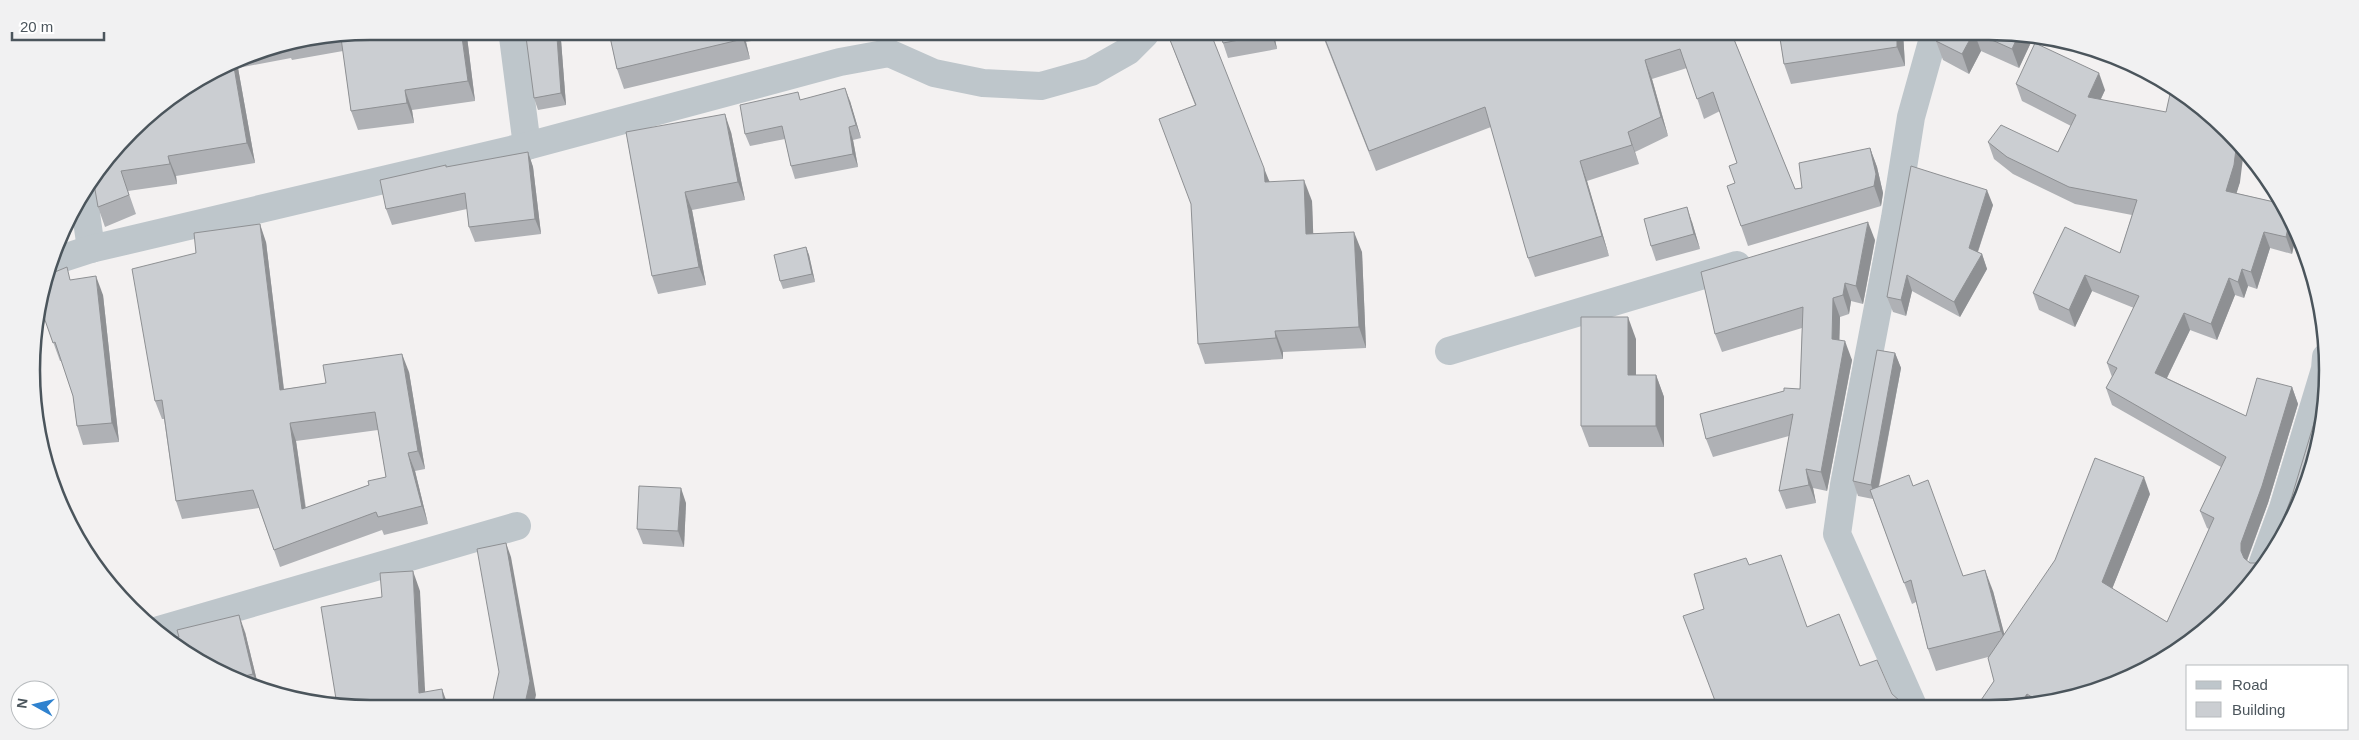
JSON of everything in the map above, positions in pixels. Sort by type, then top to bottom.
[{"type":"street","points":[[513,40],[527,146]]},
{"type":"street","points":[[60,259],[92,249],[527,146],[840,62],[889,53],[934,73],[983,83],[1041,86],[1091,72],[1128,52],[1139,40]]},
{"type":"street","points":[[1911,700],[1837,534],[1844,485],[1895,218],[1911,117],[1933,40]]},
{"type":"street","points":[[86,203],[92,249]]},
{"type":"street","points":[[1866,226],[1895,218]]},
{"type":"street","points":[[1448,352],[1762,258]]},
{"type":"street","points":[[2271,542],[2318,396]]},
{"type":"street","points":[[165,628],[517,526]]},
{"type":"building","points":[[462,40],[468,81],[405,90],[407,103],[351,111],[341,42]]},
{"type":"building","points":[[526,40],[557,40],[561,93],[534,98]]},
{"type":"building","points":[[611,40],[739,40],[617,69]]},
{"type":"building","points":[[1170,40],[1213,40],[1264,168],[1265,182],[1304,180],[1306,234],[1354,232],[1359,327],[1275,331],[1276,338],[1198,344],[1191,204],[1159,119],[1196,105]]},
{"type":"building","points":[[1222,40],[1239,40],[1223,43]]},
{"type":"building","points":[[1325,40],[1734,40],[1795,189],[1802,188],[1799,163],[1870,148],[1876,174],[1874,186],[1741,226],[1727,186],[1735,183],[1729,166],[1737,163],[1713,92],[1697,99],[1680,49],[1645,60],[1661,117],[1628,132],[1632,145],[1580,161],[1602,236],[1528,258],[1485,107],[1369,151]]},
{"type":"building","points":[[1780,40],[1897,40],[1897,47],[1784,64]]},
{"type":"building","points":[[1936,40],[1970,40],[1962,54]]},
{"type":"building","points":[[1992,40],[2016,41],[2012,49]]},
{"type":"building","points":[[2036,44],[2099,73],[2088,97],[2166,112],[2170,95],[2207,122],[2236,151],[2234,165],[2226,191],[2273,202],[2288,230],[2286,237],[2264,232],[2251,272],[2242,269],[2238,282],[2229,278],[2211,324],[2184,313],[2155,373],[2246,416],[2257,378],[2292,387],[2262,486],[2241,543],[2241,551],[2244,558],[2250,563],[2256,563],[2237,588],[2190,632],[2154,656],[2115,675],[2053,694],[2032,697],[2027,694],[2025,698],[1981,700],[1994,681],[1988,658],[2055,560],[2095,458],[2144,477],[2102,582],[2167,622],[2214,518],[2200,511],[2226,457],[2106,388],[2117,368],[2107,363],[2139,296],[2085,275],[2069,310],[2033,293],[2065,227],[2120,253],[2137,200],[2069,187],[2007,157],[1988,142],[2001,125],[2058,152],[2076,115],[2016,84]]},
{"type":"building","points":[[234,69],[247,143],[168,156],[170,164],[121,171],[129,195],[98,207],[95,189],[122,152],[169,108],[205,84]]},
{"type":"building","points":[[845,88],[856,125],[849,127],[853,154],[791,166],[782,126],[745,134],[740,105],[798,92],[800,100]]},
{"type":"building","points":[[725,114],[738,182],[685,192],[699,267],[652,276],[626,132]]},
{"type":"building","points":[[528,152],[535,219],[469,227],[465,193],[386,209],[380,180],[446,165],[446,167]]},
{"type":"building","points":[[1911,166],[1987,190],[1969,248],[1982,254],[1954,302],[1907,275],[1901,300],[1887,297]]},
{"type":"building","points":[[1687,207],[1694,234],[1651,246],[1644,219]]},
{"type":"building","points":[[1868,222],[1856,286],[1845,283],[1843,295],[1833,298],[1832,339],[1845,341],[1821,472],[1806,469],[1809,485],[1779,491],[1793,414],[1706,439],[1700,414],[1784,391],[1784,388],[1800,389],[1803,307],[1715,334],[1701,272]]},
{"type":"building","points":[[260,224],[280,390],[326,383],[323,365],[402,354],[418,451],[408,453],[422,506],[378,517],[376,512],[274,550],[253,490],[176,501],[162,400],[155,401],[132,269],[196,253],[194,233]],"holes":[[[375,412],[386,477],[368,481],[369,485],[302,509],[290,423]]]},
{"type":"building","points":[[806,247],[812,274],[780,281],[774,255]]},
{"type":"building","points":[[67,267],[70,280],[96,276],[112,423],[77,426],[73,396],[55,342],[53,343],[44,318],[55,272]]},
{"type":"building","points":[[1581,317],[1628,317],[1628,375],[1656,375],[1656,426],[1581,426]]},
{"type":"building","points":[[1877,350],[1895,353],[1871,485],[1853,481]]},
{"type":"building","points":[[2315,420],[2308,455],[2294,496],[2283,520]]},
{"type":"building","points":[[1909,475],[1913,486],[1928,480],[1963,576],[1985,570],[2001,631],[1928,649],[1911,580],[1904,583],[1870,490]]},
{"type":"building","points":[[639,486],[681,488],[678,531],[637,529]]},
{"type":"building","points":[[506,543],[530,681],[526,700],[493,700],[499,672],[477,549]]},
{"type":"building","points":[[1781,555],[1807,627],[1839,614],[1860,666],[1877,660],[1892,694],[1899,700],[1715,700],[1683,616],[1704,609],[1694,574],[1746,558],[1749,565]]},
{"type":"building","points":[[413,571],[419,693],[442,689],[444,700],[336,698],[321,607],[382,597],[380,573]]},
{"type":"building","points":[[239,615],[253,674],[244,675],[205,656],[177,637],[179,637],[177,630]]}]
